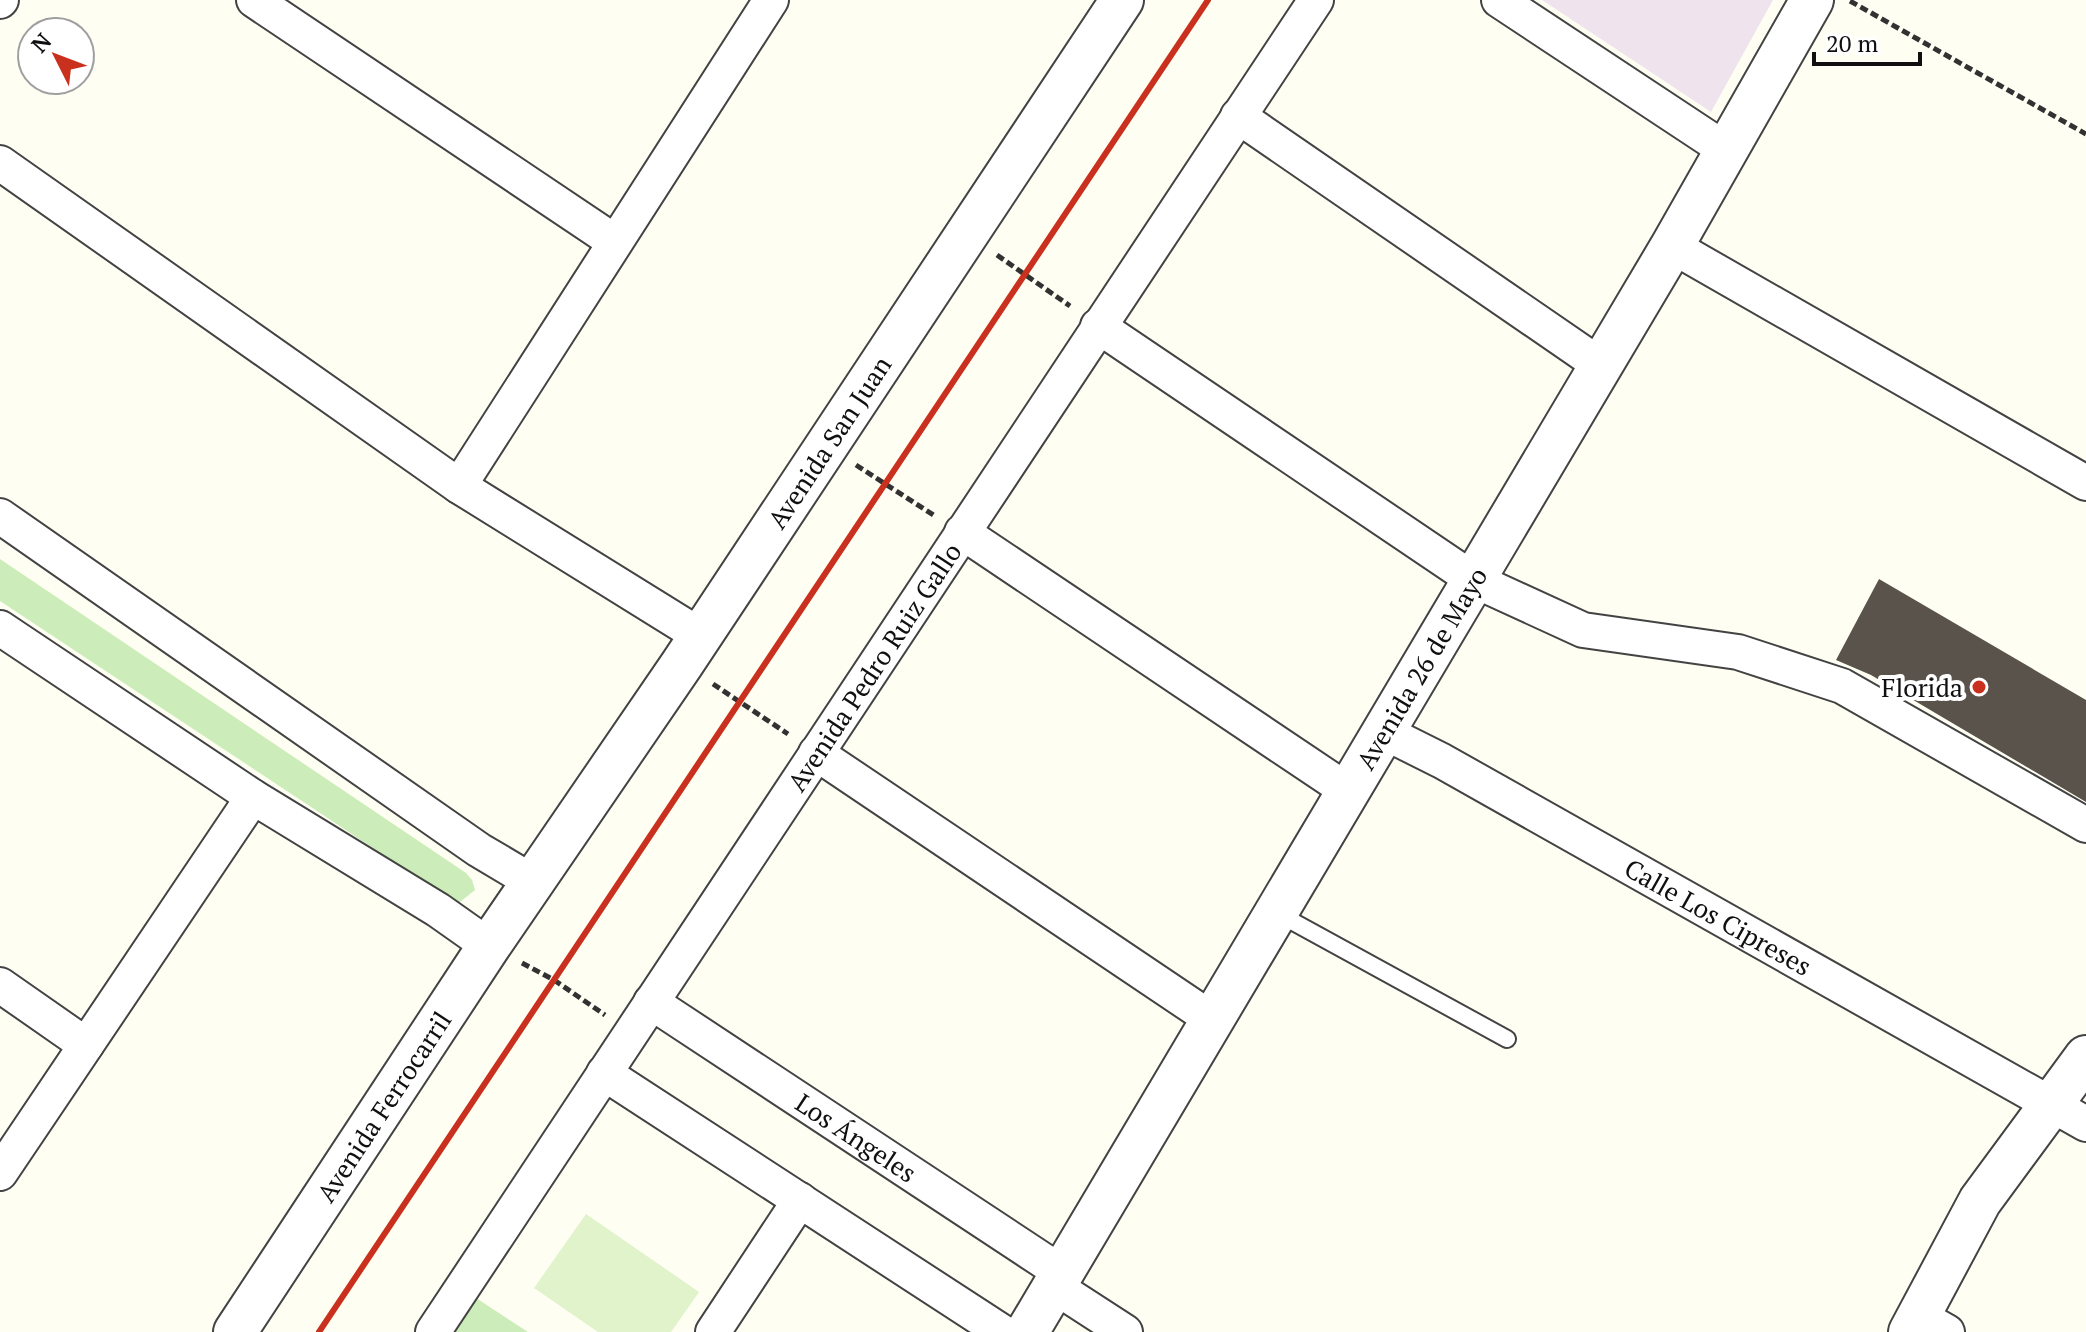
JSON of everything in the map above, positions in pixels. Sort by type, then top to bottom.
[{"type":"street","points":[[254,0],[615,242]]},
{"type":"street","name":"Avenida San Juan","points":[[533,882],[1122,0]]},
{"type":"street","name":"Avenida Pedro Ruiz Gallo","points":[[433,1332],[1316,0]]},
{"type":"street","points":[[1499,0],[1726,150]]},
{"type":"street","name":"Avenida 26 de Mayo","points":[[1027,1332],[1672,246],[1812,0]]},
{"type":"street","points":[[459,486],[615,242],[761,4]]},
{"type":"street","points":[[1238,116],[1600,365]]},
{"type":"street","points":[[0,163],[690,650]]},
{"type":"street","points":[[1672,246],[2086,483]]},
{"type":"street","points":[[1098,326],[1474,580],[1583,630],[1738,652],[1842,686],[2086,825]]},
{"type":"street","points":[[0,516],[479,850],[533,882]]},
{"type":"street","points":[[962,532],[1348,791]]},
{"type":"street","points":[[0,628],[253,797],[438,910],[489,946]]},
{"type":"street","name":"Calle Los Cipreses","points":[[1384,732],[1456,769],[2069,1114]]},
{"type":"street","points":[[816,753],[1213,1020]]},
{"type":"street","points":[[0,1173],[253,797]]},
{"type":"street","name":"Avenida Ferrocarril","points":[[235,1332],[533,882]]},
{"type":"street","points":[[0,985],[86,1045]]},
{"type":"street","name":"Los Ángeles","points":[[651,1002],[1058,1279],[1125,1332]]},
{"type":"street","points":[[1924,1326],[1980,1201],[2069,1114],[2086,1057]]},
{"type":"street","points":[[604,1073],[1002,1332]]},
{"type":"street","points":[[713,1332],[800,1200]]},
{"type":"lane","points":[[1276,912],[1507,1039]]},
{"type":"path","points":[[1859,6],[2086,134]]},
{"type":"path","points":[[966,234],[1098,326]]},
{"type":"path","points":[[826,444],[962,532]]},
{"type":"path","points":[[690,650],[816,753]]},
{"type":"path","points":[[489,946],[554,980],[631,1033]]},
{"type":"shaded area","points":[[1542,0],[1773,0],[1711,112]]},
{"type":"green space","points":[[0,559],[466,873],[475,890],[460,902],[453,901],[0,601]]},
{"type":"green space","points":[[586,1214],[699,1292],[671,1332],[598,1332],[534,1288]]},
{"type":"green space","points":[[476,1298],[528,1332],[454,1332]]},
{"type":"building","name":"Florida","points":[[1879,579],[2086,700],[2086,802],[1871,675],[1836,660]]},
{"type":"railway","points":[[319,1332],[1208,0]]},
{"type":"place","name":"Florida","points":[[1979,687]]}]
